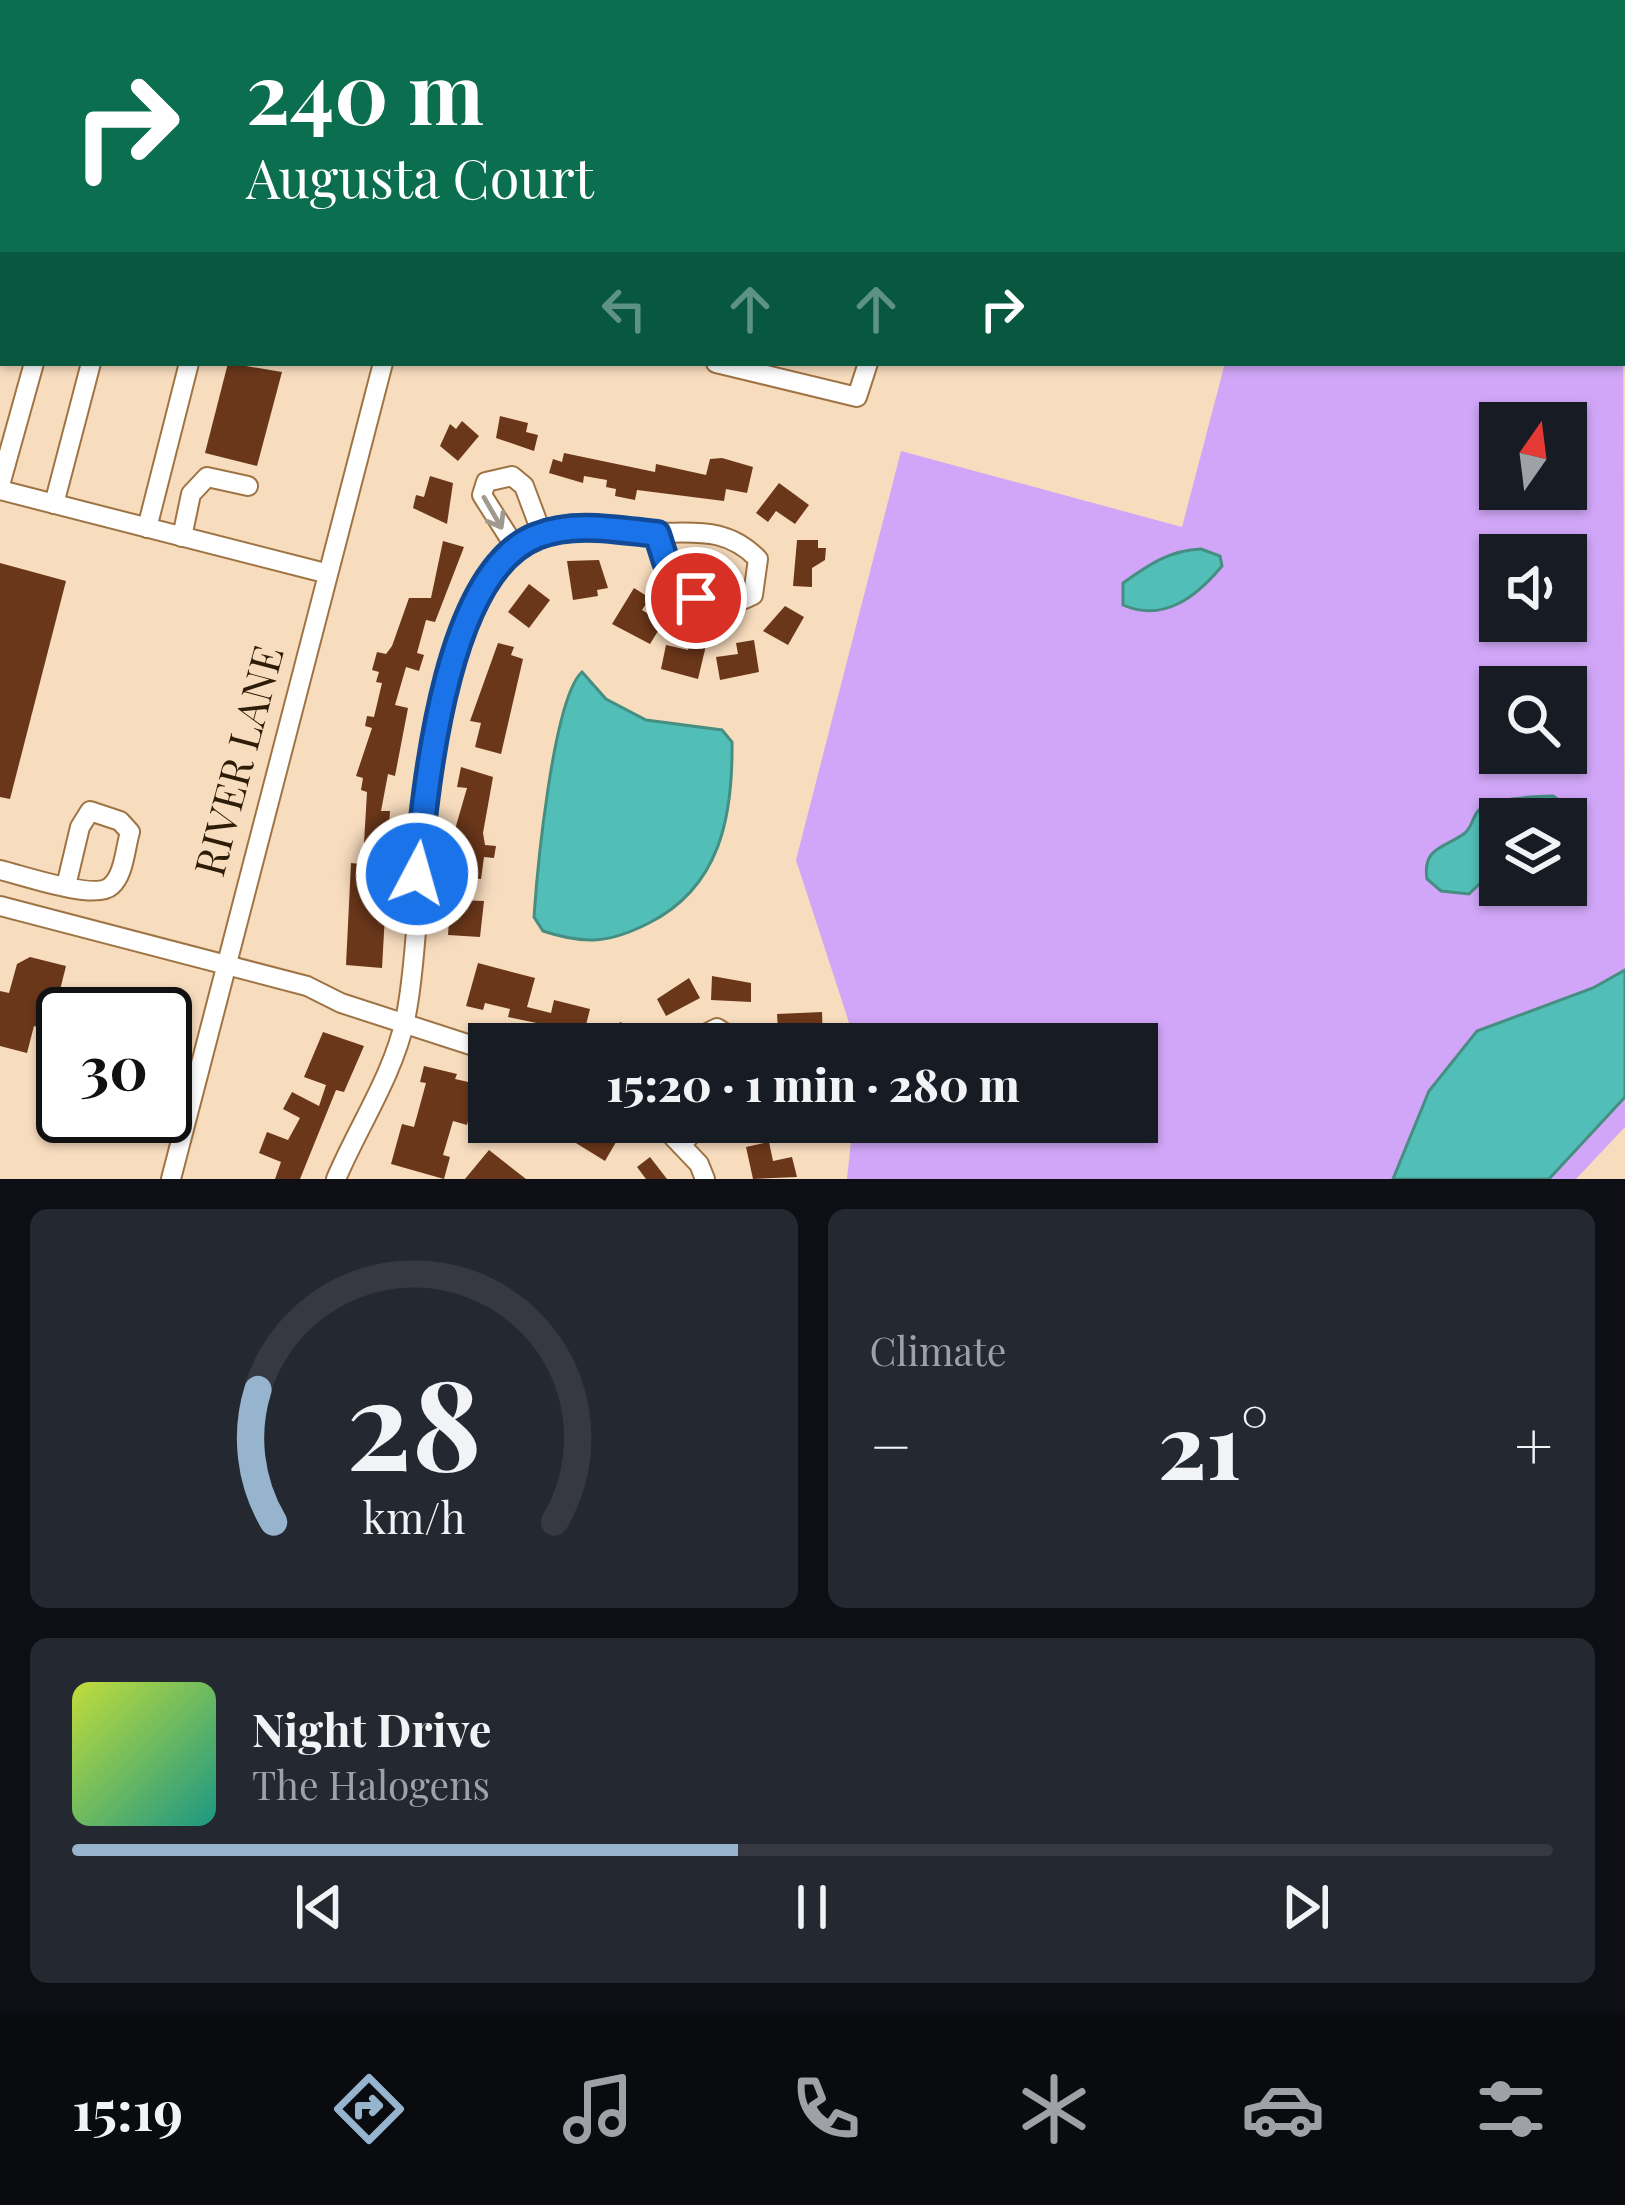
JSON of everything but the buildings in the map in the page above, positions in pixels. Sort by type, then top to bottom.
[{"type":"street","points":[[33,366],[0,488],[326,573]]},
{"type":"street","points":[[53,504],[90,366]]},
{"type":"street","points":[[147,528],[188,366]]},
{"type":"street","name":"RIVER LANE","points":[[171,1179],[382,366]]},
{"type":"street","points":[[728,366],[857,397],[867,366]]},
{"type":"street","points":[[517,550],[490,514],[482,495],[486,482],[512,476],[524,487],[542,533]]},
{"type":"street","points":[[182,537],[198,483],[207,477],[248,486]]},
{"type":"street","points":[[336,1179],[404,1025],[427,774],[458,647],[477,598],[517,550],[542,533],[594,528],[657,534],[711,531],[742,542],[758,559],[753,595],[719,606],[696,598],[666,562],[657,534]]},
{"type":"street","points":[[0,870],[66,886],[96,893],[109,889],[118,877],[130,832],[120,821],[90,812],[80,827],[66,886]]},
{"type":"street","points":[[0,906],[307,986],[468,1045]]},
{"type":"street","points":[[681,1145],[705,1179]]},
{"type":"shaded area","points":[[1224,366],[1623,366],[1625,1127],[1576,1179],[847,1179],[851,1143],[1158,1143],[1158,1023],[849,1023],[796,860],[901,451],[1182,527]]},
{"type":"water","points":[[1201,549],[1220,556],[1222,566],[1190,596],[1152,611],[1123,605],[1123,583],[1169,555]]},
{"type":"water","points":[[582,672],[606,699],[646,720],[722,730],[732,742],[725,823],[707,870],[673,908],[635,930],[597,940],[543,931],[534,917],[555,749],[572,688]]},
{"type":"water","points":[[1479,811],[1479,884],[1469,894],[1441,891],[1427,879],[1428,860],[1465,833]]},
{"type":"water","points":[[1625,970],[1625,1097],[1549,1179],[1393,1179],[1429,1091],[1477,1031],[1593,988]]},
{"type":"route","points":[[417,874],[427,774],[458,647],[477,598],[497,569],[526,541],[542,533],[594,528],[657,534],[666,562],[681,586],[696,598]]}]
